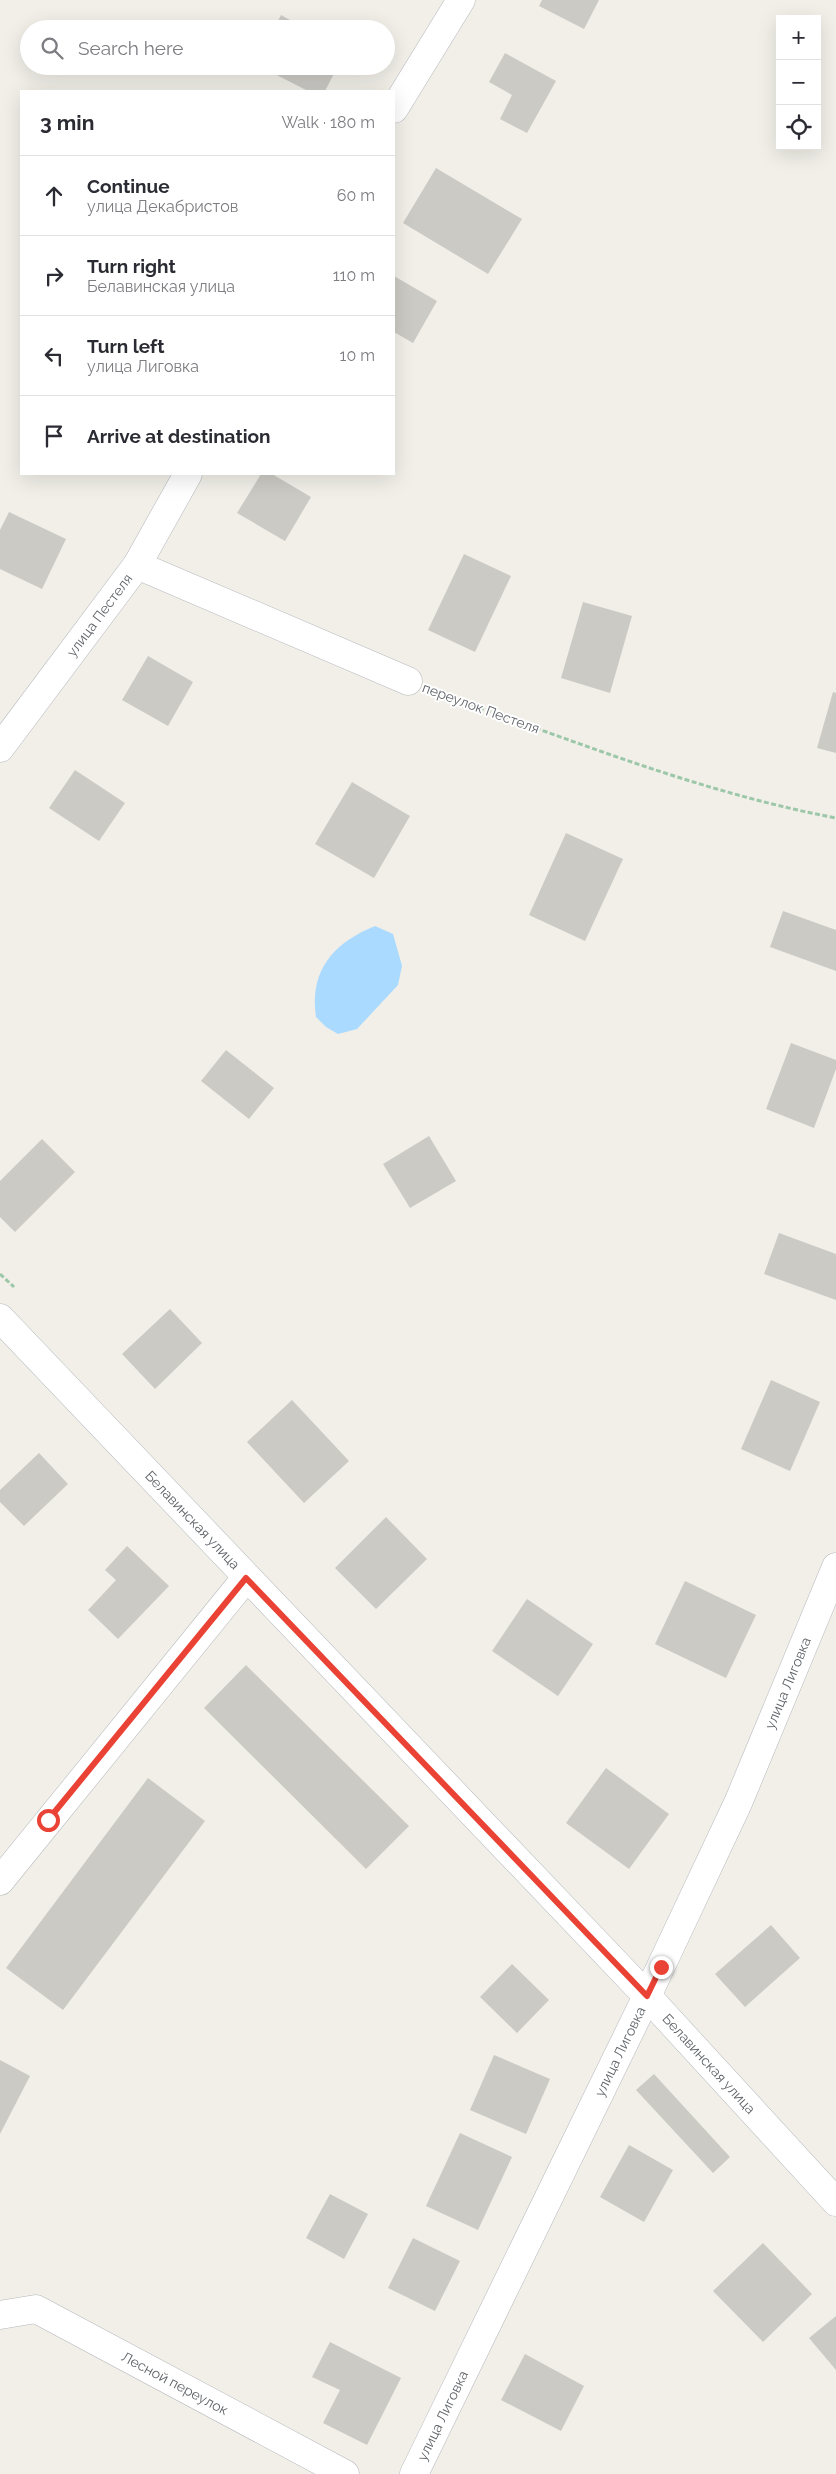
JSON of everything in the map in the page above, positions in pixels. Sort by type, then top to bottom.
[{"type":"street","points":[[395,107],[461,0]]},
{"type":"street","name":"улица Пестеля","points":[[0,748],[137,565],[187,475]]},
{"type":"street","name":"переулок Пестеля","points":[[137,565],[408,681]]},
{"type":"street","name":"Белавинская улица","points":[[0,1318],[66,1384],[246,1578],[647,1996],[836,2202]]},
{"type":"street","name":"улица Лиговка","points":[[414,2474],[647,1996],[738,1803],[836,1567]]},
{"type":"street","points":[[0,1880],[246,1578]]},
{"type":"street","name":"Лесной переулок","points":[[0,2315],[36,2309],[345,2474]]},
{"type":"path","name":"переулок Пестеля","points":[[408,681],[643,766],[789,809],[836,818]]},
{"type":"water","points":[[375,926],[393,934],[402,966],[398,985],[357,1029],[338,1034],[326,1027],[316,1017],[316,986],[327,961],[336,950],[360,933]]},
{"type":"building","points":[[542,0],[599,0],[584,29],[539,6]]},
{"type":"building","points":[[281,15],[290,20],[278,20]]},
{"type":"building","points":[[505,53],[556,81],[527,133],[500,119],[512,95],[489,82]]},
{"type":"building","points":[[277,75],[333,75],[326,90],[306,90]]},
{"type":"building","points":[[436,168],[522,219],[488,274],[403,223]]},
{"type":"building","points":[[395,277],[437,301],[413,343],[395,333]]},
{"type":"building","points":[[260,475],[274,475],[311,497],[285,541],[237,513]]},
{"type":"building","points":[[9,512],[66,539],[42,589],[0,569],[0,530]]},
{"type":"building","points":[[464,554],[511,576],[475,652],[428,630]]},
{"type":"building","points":[[583,602],[632,616],[610,693],[561,678]]},
{"type":"building","points":[[148,656],[193,682],[168,726],[122,700]]},
{"type":"building","points":[[833,692],[836,693],[836,753],[817,748]]},
{"type":"building","points":[[75,770],[125,803],[99,841],[49,808]]},
{"type":"building","points":[[352,782],[410,816],[374,878],[315,844]]},
{"type":"building","points":[[566,833],[623,859],[585,941],[529,915]]},
{"type":"building","points":[[783,911],[836,930],[836,971],[770,947]]},
{"type":"building","points":[[791,1043],[836,1060],[836,1069],[814,1128],[766,1109]]},
{"type":"building","points":[[226,1050],[274,1088],[249,1119],[201,1081]]},
{"type":"building","points":[[429,1136],[456,1181],[410,1208],[383,1164]]},
{"type":"building","points":[[42,1139],[75,1172],[15,1232],[0,1217],[0,1181]]},
{"type":"building","points":[[779,1233],[836,1254],[836,1300],[764,1274]]},
{"type":"building","points":[[170,1309],[202,1343],[155,1389],[122,1354]]},
{"type":"building","points":[[771,1380],[820,1402],[790,1471],[741,1449]]},
{"type":"building","points":[[292,1400],[349,1461],[304,1503],[247,1442]]},
{"type":"building","points":[[39,1453],[68,1484],[24,1526],[0,1502],[0,1490]]},
{"type":"building","points":[[386,1517],[427,1559],[376,1609],[335,1568]]},
{"type":"building","points":[[127,1546],[169,1586],[118,1639],[88,1610],[116,1580],[105,1570]]},
{"type":"building","points":[[685,1581],[756,1615],[726,1678],[655,1644]]},
{"type":"building","points":[[527,1599],[593,1644],[558,1696],[492,1651]]},
{"type":"building","points":[[246,1665],[409,1826],[366,1869],[204,1708]]},
{"type":"building","points":[[606,1768],[669,1814],[629,1869],[566,1823]]},
{"type":"building","points":[[148,1778],[205,1821],[63,2010],[6,1968]]},
{"type":"building","points":[[771,1925],[800,1958],[745,2007],[715,1974]]},
{"type":"building","points":[[512,1964],[549,2000],[517,2033],[480,1997]]},
{"type":"building","points":[[494,2055],[550,2079],[526,2134],[470,2110]]},
{"type":"building","points":[[0,2060],[30,2076],[0,2134]]},
{"type":"building","points":[[654,2074],[730,2157],[713,2173],[636,2090]]},
{"type":"building","points":[[460,2133],[512,2157],[478,2230],[426,2206]]},
{"type":"building","points":[[629,2145],[673,2170],[644,2222],[600,2197]]},
{"type":"building","points":[[330,2194],[368,2214],[344,2259],[306,2238]]},
{"type":"building","points":[[413,2238],[460,2261],[435,2311],[388,2288]]},
{"type":"building","points":[[763,2243],[812,2294],[763,2342],[713,2291]]},
{"type":"building","points":[[836,2316],[836,2370],[809,2338]]},
{"type":"building","points":[[330,2342],[401,2378],[367,2445],[323,2423],[340,2390],[312,2377]]},
{"type":"building","points":[[525,2354],[584,2386],[561,2431],[501,2400]]},
{"type":"route","points":[[48,1820],[246,1578],[647,1996],[661,1967]]}]
